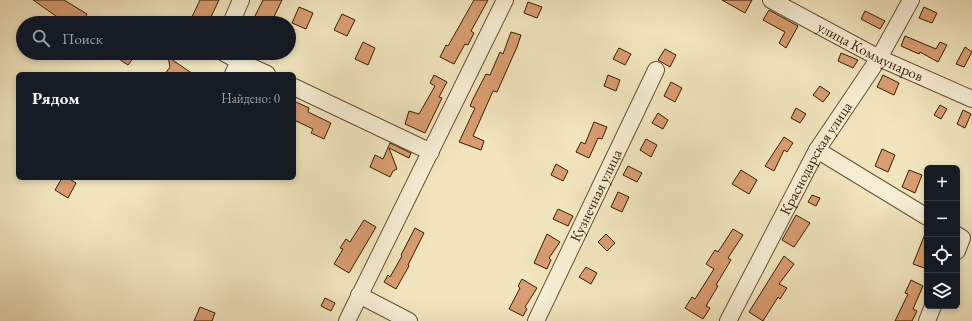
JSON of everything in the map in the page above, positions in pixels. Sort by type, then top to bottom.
[{"type":"street","points":[[234,16],[241,0]]},
{"type":"street","points":[[347,321],[505,0]]},
{"type":"street","name":"улица Коммунаров","points":[[771,0],[879,58],[972,99]]},
{"type":"street","name":"Краснодарская улица","points":[[728,321],[817,150],[879,58],[911,0]]},
{"type":"street","points":[[236,67],[258,72]]},
{"type":"street","name":"Кузнечная улица","points":[[536,321],[656,70]]},
{"type":"street","points":[[296,88],[431,152]]},
{"type":"street","points":[[817,150],[924,215]]},
{"type":"street","points":[[359,295],[409,321]]},
{"type":"street","points":[[927,321],[932,309]]},
{"type":"building","points":[[33,0],[64,0],[87,14],[86,16],[56,16]]},
{"type":"building","points":[[200,0],[219,0],[211,16],[192,16]]},
{"type":"building","points":[[263,0],[282,0],[274,16],[255,16]]},
{"type":"building","points":[[474,0],[488,0],[471,31],[474,33],[468,45],[465,44],[454,64],[440,57],[446,45],[448,46]]},
{"type":"building","points":[[722,0],[752,0],[745,13]]},
{"type":"building","points":[[528,2],[542,7],[537,18],[524,13]]},
{"type":"building","points":[[299,7],[313,13],[306,29],[296,25],[295,16]]},
{"type":"building","points":[[924,7],[937,13],[932,23],[919,18]]},
{"type":"building","points":[[769,10],[798,26],[786,48],[779,43],[785,32],[763,20]]},
{"type":"building","points":[[865,11],[885,21],[880,29],[861,19]]},
{"type":"building","points":[[342,14],[355,20],[347,36],[334,30]]},
{"type":"building","points":[[511,32],[521,35],[517,47],[497,92],[493,91],[473,136],[484,141],[481,150],[459,142],[475,108],[470,106],[473,99],[486,74],[490,75],[500,52],[503,54]]},
{"type":"building","points":[[905,36],[936,49],[940,42],[947,45],[938,62],[920,52],[919,54],[901,46]]},
{"type":"building","points":[[363,42],[375,48],[368,65],[355,59]]},
{"type":"building","points":[[965,47],[972,52],[964,67],[956,64]]},
{"type":"building","points":[[619,48],[631,54],[625,65],[613,59]]},
{"type":"building","points":[[665,49],[676,55],[670,67],[658,60]]},
{"type":"building","points":[[841,53],[858,60],[853,68],[838,61]]},
{"type":"building","points":[[120,60],[132,60],[128,65]]},
{"type":"building","points":[[169,60],[172,60],[190,72],[166,72],[170,67]]},
{"type":"building","points":[[434,75],[447,82],[439,97],[442,98],[425,133],[405,124],[409,111],[419,114],[435,86],[430,83]]},
{"type":"building","points":[[608,75],[620,80],[616,91],[604,86]]},
{"type":"building","points":[[883,75],[899,83],[894,95],[877,87]]},
{"type":"building","points":[[671,82],[682,88],[675,102],[664,96]]},
{"type":"building","points":[[820,86],[830,93],[823,102],[813,95]]},
{"type":"building","points":[[296,102],[309,108],[308,112],[331,123],[324,139],[311,133],[313,129],[296,121]]},
{"type":"building","points":[[940,105],[947,109],[941,119],[934,115]]},
{"type":"building","points":[[796,108],[806,114],[800,123],[791,118]]},
{"type":"building","points":[[963,110],[971,114],[965,128],[957,124]]},
{"type":"building","points":[[658,113],[668,120],[663,129],[652,123]]},
{"type":"building","points":[[594,122],[607,127],[602,139],[598,138],[589,158],[576,152],[581,142],[585,144]]},
{"type":"building","points":[[784,137],[793,143],[787,152],[784,150],[774,171],[765,166]]},
{"type":"building","points":[[646,139],[657,145],[651,157],[640,150]]},
{"type":"building","points":[[390,143],[411,153],[409,158],[389,148],[397,169],[393,171],[390,177],[370,167],[375,155],[383,159]]},
{"type":"building","points":[[882,149],[895,155],[888,172],[875,166]]},
{"type":"building","points":[[556,164],[568,171],[563,181],[551,175]]},
{"type":"building","points":[[628,166],[642,173],[637,182],[623,175]]},
{"type":"building","points":[[741,170],[757,180],[749,194],[732,184]]},
{"type":"building","points":[[909,170],[922,175],[915,193],[902,187]]},
{"type":"building","points":[[61,180],[71,180],[76,183],[68,198],[55,190]]},
{"type":"building","points":[[618,192],[629,197],[622,212],[611,207]]},
{"type":"building","points":[[812,195],[820,198],[816,206],[808,202]]},
{"type":"building","points":[[558,209],[573,216],[568,226],[553,219]]},
{"type":"building","points":[[796,215],[810,223],[794,247],[782,240]]},
{"type":"building","points":[[364,220],[376,227],[349,273],[334,264],[343,249],[340,248],[346,239],[350,242]]},
{"type":"building","points":[[415,228],[424,233],[408,265],[409,266],[396,289],[384,282],[388,275],[390,277]]},
{"type":"building","points":[[733,229],[743,235],[728,258],[731,260],[716,285],[718,286],[706,306],[710,308],[703,319],[685,308],[692,297],[695,299],[714,269],[706,264],[715,250],[718,252]]},
{"type":"building","points":[[547,234],[560,242],[549,258],[551,260],[547,269],[534,263]]},
{"type":"building","points":[[606,234],[615,243],[607,251],[598,242]]},
{"type":"building","points":[[924,236],[924,268],[913,264]]},
{"type":"building","points":[[784,256],[794,264],[779,284],[787,288],[780,299],[778,297],[763,321],[749,312]]},
{"type":"building","points":[[586,267],[597,273],[591,284],[579,277]]},
{"type":"building","points":[[522,279],[537,288],[525,307],[527,309],[523,316],[509,309],[520,288],[518,286]]},
{"type":"building","points":[[911,280],[923,286],[913,309],[917,311],[912,321],[895,321],[908,294],[905,293]]},
{"type":"building","points":[[325,298],[335,303],[331,311],[321,306]]},
{"type":"building","points":[[200,307],[215,313],[212,321],[194,321]]}]
